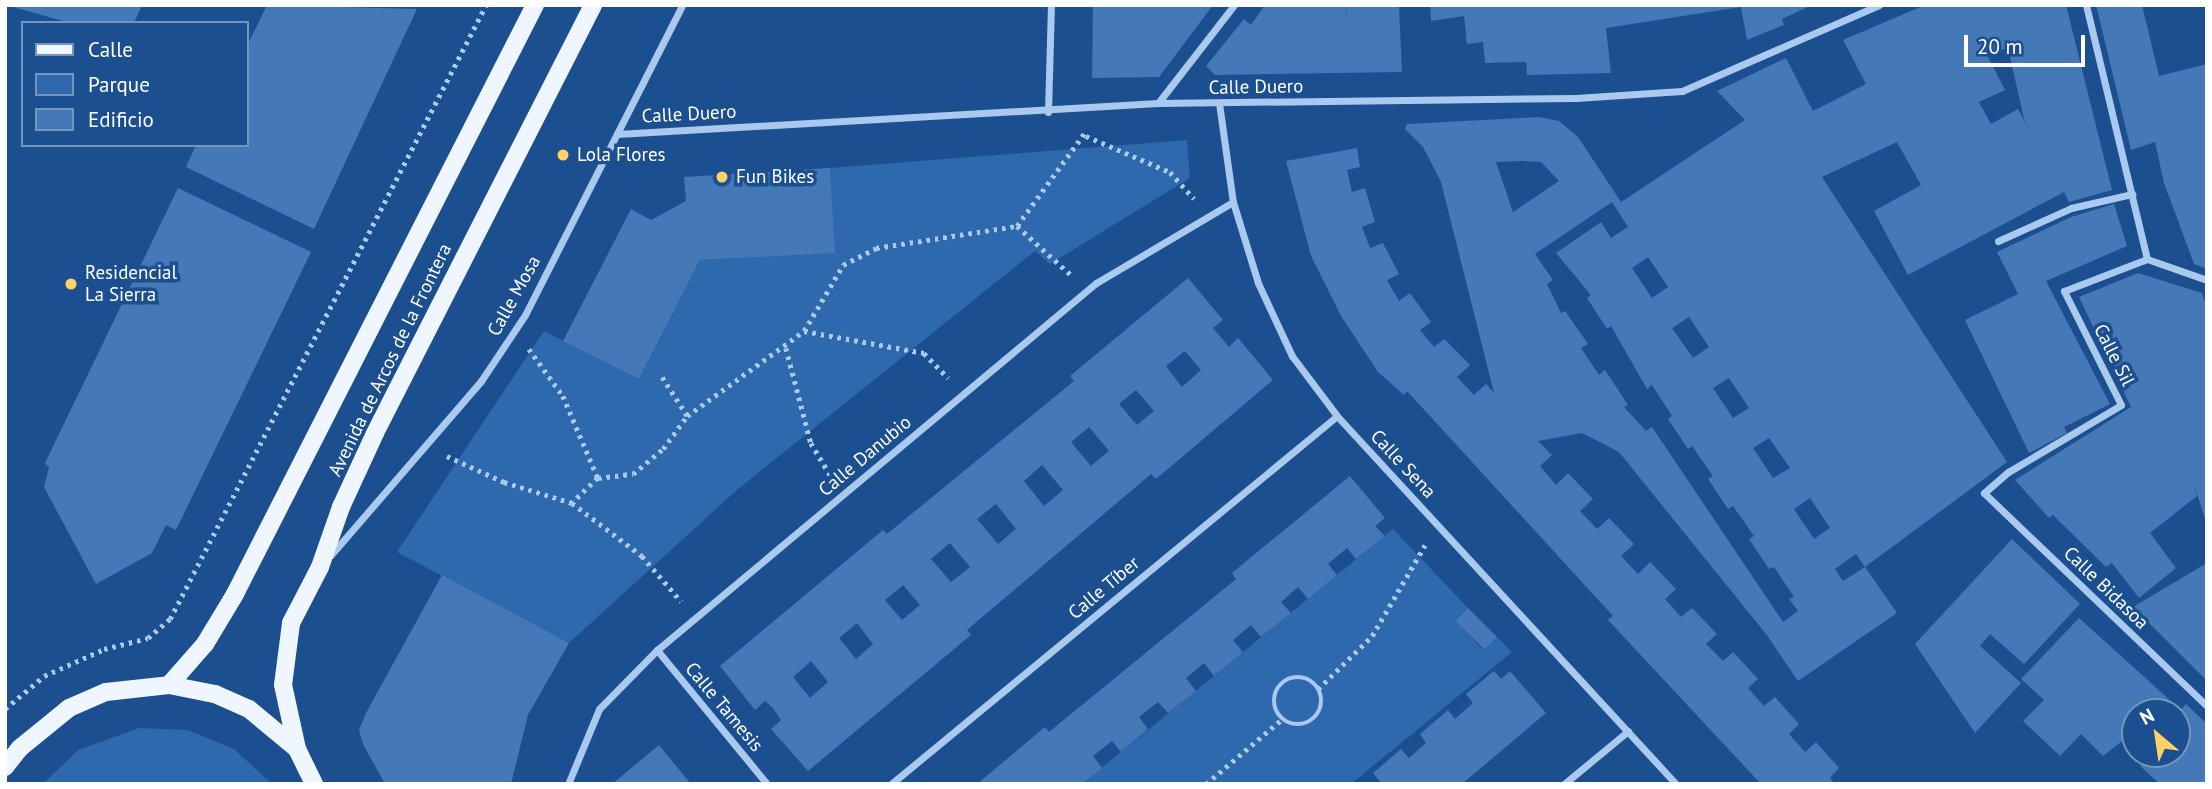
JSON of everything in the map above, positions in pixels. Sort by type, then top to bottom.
[{"type":"main road","name":"Avenida de Arcos de la Frontera","points":[[297,749],[283,685],[291,624],[320,567],[375,433],[593,5]]},
{"type":"main road","name":"Avenida de Arcos de la Frontera","points":[[169,685],[205,644],[230,604],[529,9]]},
{"type":"main road","points":[[5,767],[20,748],[69,708],[106,692],[169,685],[215,694],[249,709],[297,749],[314,784]]},
{"type":"street","name":"Calle Mosa","points":[[320,567],[481,381],[514,332],[682,5]]},
{"type":"street","points":[[1048,112],[1051,5]]},
{"type":"street","points":[[1158,103],[1234,5]]},
{"type":"street","name":"Calle Duero","points":[[617,134],[1048,112],[1158,103],[1576,98],[1682,91],[1879,5]]},
{"type":"street","points":[[2086,5],[2147,259],[2207,280]]},
{"type":"street","name":"Calle Sena","points":[[1219,103],[1233,202],[1258,284],[1293,356],[1337,416],[1676,784]]},
{"type":"street","points":[[1998,241],[2071,208],[2132,194]]},
{"type":"street","name":"Calle Danubio","points":[[568,784],[599,709],[657,650],[1084,293],[1233,202]]},
{"type":"street","name":"Calle Sil","points":[[1984,493],[2008,472],[2121,405],[2064,290],[2147,259]]},
{"type":"street","name":"Calle Tíber","points":[[891,784],[1337,416]]},
{"type":"street","name":"Calle Bidasoa","points":[[1984,493],[2207,706]]},
{"type":"street","name":"Calle Tamesis","points":[[657,650],[767,784]]},
{"type":"street","points":[[1564,784],[1628,731]]},
{"type":"path","points":[[5,709],[44,676],[104,649],[148,638],[170,619],[486,5]]},
{"type":"path","points":[[572,503],[598,478],[633,474],[663,449],[687,416],[786,348],[804,331],[843,265],[876,248],[1017,226],[1062,158],[1086,136],[1087,109]]},
{"type":"path","points":[[1086,136],[1170,172],[1188,188],[1203,219]]},
{"type":"path","points":[[1017,226],[1064,267],[1084,293]]},
{"type":"path","points":[[804,331],[924,353],[964,394]]},
{"type":"path","points":[[514,332],[563,396],[598,478]]},
{"type":"path","points":[[786,348],[811,443],[842,496]]},
{"type":"path","points":[[661,376],[687,416]]},
{"type":"path","points":[[424,445],[504,482],[572,503],[642,556],[696,617]]},
{"type":"path","points":[[1318,689],[1372,636],[1435,523]]},
{"type":"path","points":[[1297,677],[1318,689],[1322,703],[1316,717],[1303,724],[1282,719],[1274,696],[1282,682],[1297,677]]},
{"type":"path","points":[[1206,784],[1282,719]]},
{"type":"green space","points":[[1187,140],[1190,178],[1050,264],[1035,251],[738,489],[569,643],[397,552],[544,331],[639,379],[700,260],[834,252],[830,168]]},
{"type":"green space","points":[[1393,529],[1468,608],[1455,620],[1482,649],[1497,637],[1512,652],[1351,784],[1082,784]]},
{"type":"green space","points":[[139,728],[188,730],[234,749],[272,784],[43,784],[78,750]]},
{"type":"building","points":[[6,5],[142,5],[135,21],[63,21]]},
{"type":"building","points":[[267,5],[417,9],[314,229],[186,167],[195,147],[248,147],[248,44]]},
{"type":"building","points":[[1093,5],[1213,5],[1159,77],[1092,78]]},
{"type":"building","points":[[1265,5],[1346,5],[1347,15],[1347,5],[1399,7],[1402,72],[1215,75],[1206,66],[1244,19],[1251,25]]},
{"type":"building","points":[[1430,5],[1812,5],[1782,19],[1784,25],[1747,40],[1741,7],[1606,28],[1611,73],[1527,75],[1526,62],[1485,63],[1483,42],[1467,44],[1464,16],[1431,21]]},
{"type":"building","points":[[1925,5],[2066,5],[2112,190],[2069,202],[2064,192],[1908,275],[1874,211],[1921,185],[1897,142],[1822,177],[2007,462],[1865,567],[1897,613],[1798,681],[1766,634],[1619,452],[1582,433],[1538,441],[1552,455],[1540,466],[1556,485],[1568,473],[1593,499],[1580,511],[1597,529],[1609,518],[1634,544],[1621,556],[1638,574],[1650,562],[1676,589],[1665,599],[1681,617],[1692,608],[1717,634],[1706,644],[1723,661],[1733,652],[1758,679],[1748,688],[1764,706],[1775,697],[1799,724],[1789,734],[1805,752],[1816,742],[1839,768],[1830,778],[1835,784],[1761,784],[1608,620],[1613,616],[1407,391],[1404,395],[1378,372],[1341,316],[1311,256],[1286,161],[1357,148],[1360,167],[1347,170],[1352,192],[1365,188],[1375,222],[1362,227],[1370,248],[1383,243],[1399,274],[1387,280],[1399,301],[1410,293],[1431,322],[1420,330],[1434,347],[1444,339],[1470,365],[1457,377],[1474,395],[1486,384],[1494,393],[1441,182],[1423,147],[1405,129],[1407,124],[1539,117],[1559,121],[1578,137],[1621,202],[1745,120],[1717,91],[1786,58],[1813,111],[1866,84],[1843,40]],"holes":[[[2008,48],[2028,128],[2018,109],[1991,124],[1979,102],[2005,90],[1987,55]],[[1496,162],[1541,162],[1559,181],[1513,212]],[[1612,202],[1628,227],[1611,238],[1601,222],[1556,253],[1591,295],[1587,298],[1607,329],[1611,326],[1647,389],[1652,385],[1672,416],[1668,419],[1688,449],[1692,446],[1713,476],[1708,479],[1728,509],[1733,506],[1754,536],[1749,539],[1769,569],[1774,567],[1794,597],[1789,599],[1798,611],[1783,622],[1652,427],[1646,431],[1624,407],[1628,405],[1605,370],[1599,375],[1581,348],[1588,344],[1565,311],[1561,313],[1547,284],[1553,280],[1535,254]],[[1648,257],[1668,287],[1652,298],[1632,268]],[[1689,317],[1709,347],[1693,358],[1672,328]],[[1729,378],[1749,408],[1733,418],[1713,388]],[[1769,438],[1790,468],[1773,478],[1753,448]],[[1810,498],[1830,528],[1814,539],[1794,509]],[[1856,554],[1865,567],[1843,581],[1835,569]]]},
{"type":"building","points":[[2096,5],[2142,5],[2159,76],[2207,64],[2207,269],[2194,264],[2164,183],[2155,142],[2131,150]]},
{"type":"building","points":[[830,168],[835,253],[700,260],[639,379],[563,341],[631,209],[651,220],[686,201],[684,177]]},
{"type":"building","points":[[178,188],[311,252],[176,530],[166,525],[152,553],[96,584],[44,487],[49,468],[45,463]]},
{"type":"building","points":[[2114,204],[2127,246],[2046,281],[2110,404],[2064,427],[2067,433],[2029,453],[1965,320],[2018,294],[1997,252],[2071,217]]},
{"type":"building","points":[[2138,273],[2202,293],[2207,308],[2207,525],[2194,484],[2197,496],[2150,533],[2176,568],[2139,598],[2112,563],[2106,567],[2053,515],[2049,518],[2015,480],[2131,407],[2079,297]]},
{"type":"building","points":[[1188,278],[1223,320],[1213,328],[1229,347],[1238,338],[1273,380],[1156,479],[1151,474],[967,630],[971,635],[808,771],[771,729],[781,720],[773,708],[765,701],[755,710],[720,666],[883,530],[887,534],[1074,381],[1070,376]],"holes":[[[1185,351],[1201,370],[1182,387],[1166,366]],[[1136,390],[1154,411],[1137,425],[1119,404]],[[1089,427],[1109,451],[1091,466],[1071,442]],[[1042,465],[1063,490],[1044,506],[1024,481]],[[996,504],[1016,529],[998,544],[977,519]],[[950,543],[970,567],[951,582],[931,559]],[[903,585],[920,605],[902,620],[885,600]],[[857,623],[873,644],[856,659],[839,638]],[[811,661],[828,682],[810,698],[793,677]]]},
{"type":"building","points":[[1350,476],[1385,518],[1375,526],[1385,536],[1356,559],[1347,548],[1328,564],[1337,575],[1308,599],[1298,587],[1281,602],[1291,613],[1261,637],[1251,625],[1233,640],[1243,652],[1214,676],[1204,663],[1186,678],[1196,691],[1168,713],[1158,702],[1139,717],[1148,729],[1121,752],[1112,741],[1093,756],[1102,768],[1082,784],[977,784],[1045,727],[1049,732],[1236,579],[1232,573]]},
{"type":"building","points":[[2012,539],[2080,604],[2024,664],[1990,634],[1980,646],[2021,683],[1975,733],[1915,644]]},
{"type":"building","points":[[2207,563],[2207,681],[2133,607]]},
{"type":"building","points":[[442,575],[569,643],[528,715],[511,784],[385,784],[363,744],[359,730],[366,713]]},
{"type":"building","points":[[1468,608],[1497,637],[1484,650],[1455,621]]},
{"type":"building","points":[[2079,618],[2168,698],[2121,698],[2121,742],[2103,756],[2081,734],[2060,756],[2023,721],[2044,700],[2021,679]]},
{"type":"building","points":[[1494,671],[1501,679],[1510,671],[1546,713],[1462,784],[1382,784],[1373,773],[1401,749],[1409,758],[1426,743],[1420,734],[1448,710],[1455,719],[1473,703],[1466,694]]},
{"type":"building","points":[[2191,709],[2207,724],[2207,784],[2160,784],[2142,768],[2191,768]]},
{"type":"building","points":[[659,745],[691,784],[612,784]]},
{"type":"place","name":"Lola Flores","points":[[563,155]]},
{"type":"place","name":"Fun Bikes","points":[[722,177]]},
{"type":"place","name":"Residencial La Sierra","points":[[71,284]]}]
